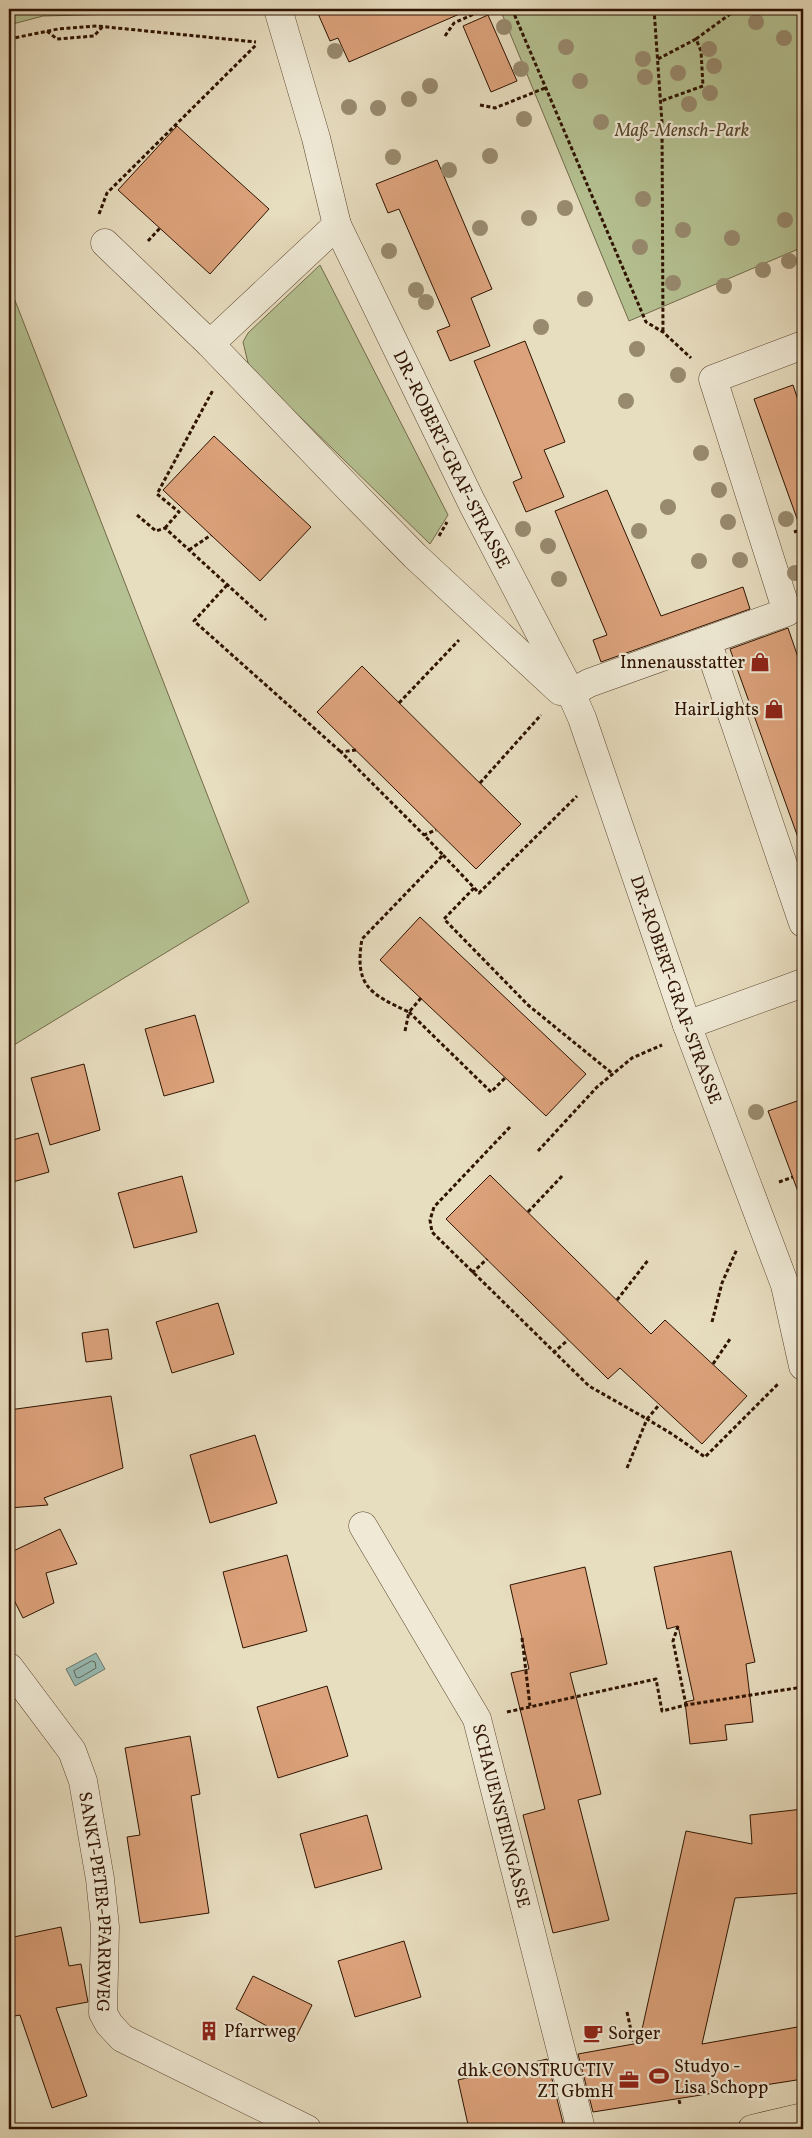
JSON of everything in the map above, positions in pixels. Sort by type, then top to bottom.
[{"type":"main road","points":[[752,2129],[803,2117]]},
{"type":"street","name":"DR.-ROBERT-GRAF-STRASSE","points":[[278,9],[316,138],[337,225],[593,749],[678,1034],[794,1283],[803,1366]]},
{"type":"street","points":[[210,344],[337,225]]},
{"type":"street","name":"DR.-ROBERT-GRAF-STRASSE","points":[[105,243],[229,363],[415,556],[565,692]]},
{"type":"street","points":[[565,692],[787,612],[713,379],[803,345]]},
{"type":"street","points":[[707,641],[803,922]]},
{"type":"street","points":[[678,1034],[803,983]]},
{"type":"street","name":"SCHAUENSTEINGASSE","points":[[363,1526],[477,1719],[581,2129]]},
{"type":"street","name":"SANKT-PETER-PFARRWEG","points":[[9,1667],[72,1751],[83,1781],[100,1879],[105,1927],[103,2013],[109,2024],[122,2038],[307,2129]]},
{"type":"path","points":[[445,36],[454,23],[485,9]]},
{"type":"path","points":[[512,9],[646,322],[663,332],[713,379]]},
{"type":"path","points":[[654,9],[661,101],[663,332]]},
{"type":"path","points":[[658,59],[696,39],[737,9]]},
{"type":"path","points":[[47,31],[57,39],[94,36],[103,26]]},
{"type":"path","points":[[9,39],[47,31],[103,26],[259,42],[107,193],[95,224],[105,243]]},
{"type":"path","points":[[661,101],[703,86],[700,52],[696,39]]},
{"type":"path","points":[[480,105],[495,108],[545,88]]},
{"type":"path","points":[[137,515],[156,531],[165,528],[179,512],[157,494],[229,363]]},
{"type":"path","points":[[415,556],[437,539],[451,515],[472,503]]},
{"type":"path","points":[[165,528],[266,620]]},
{"type":"path","points":[[189,550],[211,535]]},
{"type":"path","points":[[227,585],[194,621],[340,752],[424,835],[479,893],[580,793]]},
{"type":"path","points":[[399,703],[464,636]]},
{"type":"path","points":[[480,783],[565,692]]},
{"type":"path","points":[[340,752],[356,750]]},
{"type":"path","points":[[424,835],[436,830]]},
{"type":"path","points":[[443,855],[362,939],[359,964],[366,985],[379,998],[409,1012],[491,1092],[505,1078]]},
{"type":"path","points":[[474,888],[444,919],[528,1005],[613,1074]]},
{"type":"path","points":[[404,1031],[409,1012],[421,998]]},
{"type":"path","points":[[538,1151],[597,1087],[632,1058],[678,1034]]},
{"type":"path","points":[[510,1127],[434,1206],[430,1220],[432,1232],[553,1353],[589,1386],[672,1434],[705,1457],[779,1383]]},
{"type":"path","points":[[528,1212],[563,1174]]},
{"type":"path","points":[[712,1322],[722,1283],[736,1250],[741,1245]]},
{"type":"path","points":[[472,1273],[486,1259]]},
{"type":"path","points":[[617,1300],[649,1259]]},
{"type":"path","points":[[713,1364],[730,1339]]},
{"type":"path","points":[[553,1353],[568,1340]]},
{"type":"path","points":[[627,1468],[647,1419],[659,1405]]},
{"type":"path","points":[[678,1626],[673,1641],[686,1705]]},
{"type":"path","points":[[522,1638],[530,1706]]},
{"type":"path","points":[[477,1719],[656,1679],[662,1711],[686,1705],[803,1687]]},
{"type":"path","points":[[627,2012],[634,2044]]},
{"type":"green space","points":[[9,9],[119,9],[121,14],[43,16],[9,25]]},
{"type":"green space","name":"Maß-Mensch-Park","points":[[500,9],[803,9],[803,247],[629,321]]},
{"type":"green space","points":[[320,265],[448,515],[430,544],[249,367],[243,342],[248,333]]},
{"type":"green space","points":[[9,285],[249,902],[9,1048]]},
{"type":"water","points":[[96,1653],[105,1669],[75,1686],[66,1669]]},
{"type":"building","points":[[316,9],[471,9],[349,62],[338,38],[330,41]]},
{"type":"building","points":[[488,15],[517,81],[491,92],[463,26]]},
{"type":"building","points":[[177,126],[269,209],[210,274],[118,190]]},
{"type":"building","points":[[437,160],[492,289],[471,298],[490,346],[450,361],[437,331],[450,326],[399,209],[388,213],[376,184]]},
{"type":"building","points":[[525,341],[565,442],[544,450],[564,497],[526,512],[513,482],[522,478],[474,361]]},
{"type":"building","points":[[793,385],[803,415],[803,527],[800,527],[754,399]]},
{"type":"building","points":[[214,436],[311,527],[260,581],[163,490]]},
{"type":"building","points":[[607,490],[661,616],[743,587],[750,609],[601,662],[593,640],[607,635],[555,511]]},
{"type":"building","points":[[788,628],[803,672],[803,842],[800,843],[730,649]]},
{"type":"building","points":[[362,666],[521,824],[476,869],[317,712]]},
{"type":"building","points":[[420,917],[586,1074],[546,1116],[380,960]]},
{"type":"building","points":[[195,1015],[214,1082],[164,1096],[145,1029]]},
{"type":"building","points":[[84,1064],[100,1130],[50,1145],[31,1078]]},
{"type":"building","points":[[803,1099],[803,1197],[800,1197],[768,1111]]},
{"type":"building","points":[[38,1133],[49,1172],[9,1183],[9,1141]]},
{"type":"building","points":[[490,1175],[651,1334],[665,1320],[747,1396],[702,1444],[620,1368],[608,1379],[446,1219]]},
{"type":"building","points":[[182,1176],[197,1232],[134,1248],[118,1193]]},
{"type":"building","points":[[218,1303],[234,1354],[172,1373],[156,1322]]},
{"type":"building","points":[[108,1329],[112,1359],[86,1362],[82,1333]]},
{"type":"building","points":[[111,1396],[123,1468],[44,1498],[48,1505],[9,1508],[9,1410]]},
{"type":"building","points":[[255,1435],[277,1503],[210,1523],[190,1455]]},
{"type":"building","points":[[60,1529],[77,1564],[46,1573],[54,1603],[23,1618],[9,1590],[9,1553]]},
{"type":"building","points":[[731,1551],[755,1662],[746,1664],[753,1722],[725,1725],[727,1740],[690,1744],[685,1702],[694,1700],[678,1626],[667,1629],[654,1567]]},
{"type":"building","points":[[287,1555],[307,1631],[243,1648],[223,1572]]},
{"type":"building","points":[[585,1567],[607,1664],[570,1673],[601,1794],[578,1800],[609,1920],[553,1933],[523,1815],[545,1809],[511,1673],[529,1669],[510,1585]]},
{"type":"building","points":[[327,1686],[348,1756],[278,1778],[257,1707]]},
{"type":"building","points":[[190,1736],[200,1794],[191,1796],[209,1913],[140,1923],[127,1837],[140,1835],[125,1748]]},
{"type":"building","points":[[803,1809],[803,1893],[735,1898],[702,2044],[803,2026],[803,2079],[593,2112],[578,2054],[639,2043],[686,1831],[752,1844],[750,1815]]},
{"type":"building","points":[[367,1815],[382,1869],[315,1888],[300,1834]]},
{"type":"building","points":[[61,1927],[69,1966],[81,1964],[88,2002],[56,2008],[87,2096],[52,2108],[20,2015],[9,2017],[9,1938]]},
{"type":"building","points":[[404,1941],[421,1997],[355,2017],[338,1961]]},
{"type":"building","points":[[253,1976],[312,2005],[294,2041],[236,2009]]},
{"type":"building","points":[[547,2059],[563,2123],[536,2129],[469,2129],[458,2080]]},
{"type":"place","name":"Innenausstatter","points":[[760,662]]},
{"type":"place","name":"HairLights","points":[[774,709]]},
{"type":"place","name":"Pfarrweg","points":[[209,2031]]},
{"type":"place","name":"Sorger","points":[[593,2033]]},
{"type":"place","name":"Studyo - Lisa Schopp","points":[[659,2076]]},
{"type":"place","name":"dhk CONSTRUCTIV ZT GbmH","points":[[629,2080]]}]
